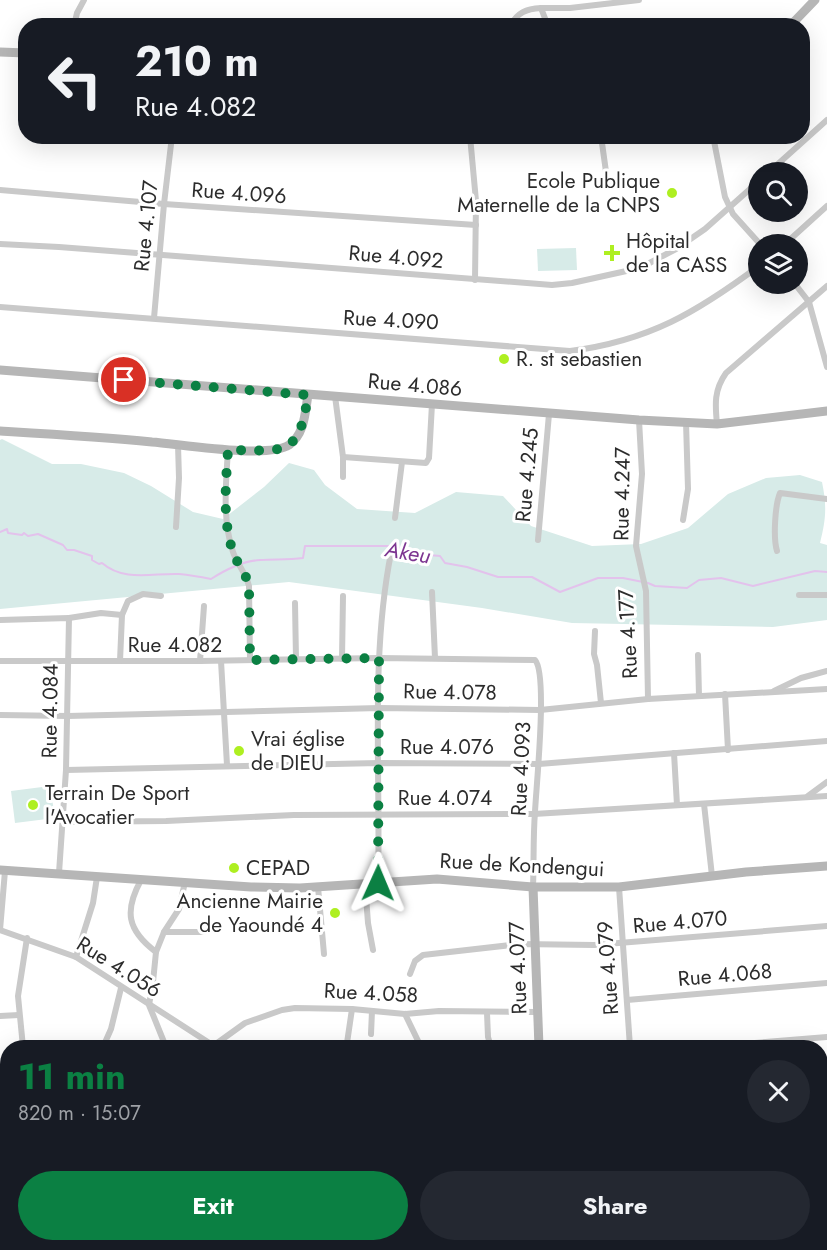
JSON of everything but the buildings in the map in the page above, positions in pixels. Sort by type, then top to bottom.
[{"type":"street","points":[[76,18],[84,0]]},
{"type":"street","points":[[534,0],[541,8],[545,18]]},
{"type":"street","points":[[516,18],[525,9],[570,8],[639,0]]},
{"type":"street","points":[[798,18],[815,0]]},
{"type":"street","points":[[0,52],[18,53]]},
{"type":"street","points":[[810,135],[827,120]]},
{"type":"street","name":"Rue 4.107","points":[[154,318],[171,144]]},
{"type":"street","points":[[471,144],[475,178],[475,280]]},
{"type":"street","points":[[603,144],[608,186]]},
{"type":"street","points":[[714,144],[722,187],[730,208],[751,234]]},
{"type":"street","points":[[780,162],[800,144]]},
{"type":"street","name":"Rue 4.096","points":[[0,190],[164,204],[476,225]]},
{"type":"street","name":"Rue 4.092","points":[[0,244],[552,285],[572,283],[640,268],[705,230],[748,191]]},
{"type":"street","points":[[796,234],[827,207]]},
{"type":"street","name":"Rue 4.090","points":[[0,307],[383,338],[440,339],[570,351],[618,343],[678,319],[748,274]]},
{"type":"street","points":[[717,424],[715,392],[718,383],[726,373],[827,286]]},
{"type":"street","points":[[803,294],[809,302],[826,363]]},
{"type":"street","name":"Rue 4.086","points":[[0,370],[549,414],[717,424],[827,411]]},
{"type":"street","points":[[0,430],[228,450],[277,450],[288,446],[300,432],[308,395]]},
{"type":"street","points":[[335,396],[343,457],[343,477]]},
{"type":"street","points":[[343,457],[422,464],[428,461],[432,404]]},
{"type":"street","name":"Rue 4.245","points":[[538,540],[549,414]]},
{"type":"street","name":"Rue 4.247","points":[[639,420],[642,474],[636,532],[639,567]]},
{"type":"street","points":[[683,520],[688,489],[686,422]]},
{"type":"street","points":[[176,527],[179,478],[178,445]]},
{"type":"street","points":[[228,450],[228,527],[233,552],[246,575],[249,586],[250,660]]},
{"type":"street","points":[[395,518],[402,462]]},
{"type":"street","points":[[777,551],[775,534],[780,493],[827,500]]},
{"type":"street","points":[[378,883],[379,658],[382,601],[391,553]]},
{"type":"street","name":"Rue 4.177","points":[[639,567],[646,595],[648,699]]},
{"type":"street","points":[[432,592],[435,658]]},
{"type":"street","points":[[120,662],[125,607],[134,597],[143,594],[161,596]]},
{"type":"street","points":[[799,595],[827,595]]},
{"type":"street","points":[[342,659],[343,596]]},
{"type":"street","points":[[295,603],[296,660]]},
{"type":"street","points":[[200,661],[204,606]]},
{"type":"street","points":[[0,620],[69,618],[101,613],[123,615]]},
{"type":"street","name":"Rue 4.084","points":[[59,873],[66,770],[69,618]]},
{"type":"street","points":[[595,631],[594,654],[601,703]]},
{"type":"street","points":[[698,655],[699,696]]},
{"type":"street","name":"Rue 4.082","points":[[0,661],[529,659]]},
{"type":"street","name":"Rue 4.093","points":[[529,659],[535,660],[538,664],[540,710],[534,814],[533,887]]},
{"type":"street","points":[[221,661],[228,765]]},
{"type":"street","points":[[773,691],[801,678],[827,671]]},
{"type":"street","name":"Rue 4.078","points":[[0,715],[68,716],[379,708],[540,710],[648,699],[827,689]]},
{"type":"street","points":[[725,694],[728,750]]},
{"type":"street","name":"Rue 4.076","points":[[66,770],[379,763],[538,764],[827,741]]},
{"type":"street","points":[[674,753],[677,805]]},
{"type":"street","points":[[808,797],[827,783]]},
{"type":"street","name":"Rue 4.074","points":[[63,822],[166,821],[294,815],[534,814],[827,796]]},
{"type":"street","points":[[705,804],[712,876]]},
{"type":"street","name":"Rue de Kondengui","points":[[2,871],[251,887],[318,887],[437,879],[533,887],[619,887],[827,866]]},
{"type":"street","points":[[0,930],[2,871]]},
{"type":"street","points":[[76,957],[93,903],[97,877]]},
{"type":"street","points":[[141,879],[133,894],[130,922],[134,931],[156,952]]},
{"type":"street","points":[[163,1040],[149,1005],[156,952],[164,932],[179,909],[185,882]]},
{"type":"street","points":[[365,884],[373,950]]},
{"type":"street","points":[[318,887],[324,954]]},
{"type":"street","name":"Rue 4.077","points":[[533,887],[539,1040]]},
{"type":"street","name":"Rue 4.079","points":[[619,887],[630,1040]]},
{"type":"street","name":"Rue 4.070","points":[[410,974],[416,961],[423,955],[520,944],[568,946],[623,943],[827,927]]},
{"type":"street","name":"Rue 4.056","points":[[0,930],[76,957],[204,1040]]},
{"type":"street","points":[[164,932],[202,932]]},
{"type":"street","points":[[22,1040],[18,1015],[21,970],[27,938]]},
{"type":"street","name":"Rue 4.068","points":[[627,1000],[827,983]]},
{"type":"street","points":[[107,1040],[122,988]]},
{"type":"street","name":"Rue 4.058","points":[[222,1040],[245,1023],[282,1010],[312,1007],[405,1014],[439,1011],[537,1012]]},
{"type":"street","points":[[347,1040],[352,1009]]},
{"type":"street","points":[[371,1034],[372,1011]]},
{"type":"street","points":[[487,1012],[489,1040]]},
{"type":"street","points":[[405,1014],[418,1040]]},
{"type":"street","points":[[0,1016],[18,1015]]},
{"type":"street","points":[[790,1040],[827,1037]]},
{"type":"shaded area","points":[[576,248],[577,270],[538,271],[537,249]]},
{"type":"shaded area","points":[[0,440],[52,464],[81,464],[124,473],[151,486],[193,512],[223,519],[264,487],[289,463],[314,470],[325,485],[357,509],[415,513],[456,492],[503,496],[531,526],[592,546],[641,544],[688,528],[728,494],[766,478],[800,475],[822,482],[824,491],[824,527],[820,543],[827,545],[827,620],[773,627],[572,623],[482,608],[289,582],[0,609]]},
{"type":"shaded area","name":"Terrain De Sport l'Avocatier","points":[[50,786],[55,818],[15,823],[11,791]]},
{"type":"waterway","name":"Akeu","points":[[0,532],[7,529],[8,533],[22,535],[24,533],[28,536],[38,534],[63,545],[67,550],[92,556],[92,560],[120,573],[129,575],[179,574],[211,579],[247,562],[303,558],[305,546],[396,546],[407,553],[440,556],[445,563],[498,577],[532,577],[560,592],[598,578],[623,578],[655,586],[687,588],[699,580],[721,578],[753,586],[815,571],[827,572]]},
{"type":"place","name":"Ecole Publique Maternelle de la CNPS","points":[[672,193]]},
{"type":"place","name":"Hôpital de la CASS","points":[[612,253]]},
{"type":"place","name":"R. st sebastien","points":[[504,359]]},
{"type":"place","name":"Vrai église de DIEU","points":[[239,751]]},
{"type":"place","name":"Terrain De Sport l'Avocatier","points":[[33,805]]},
{"type":"place","name":"CEPAD","points":[[234,868]]},
{"type":"place","name":"Ancienne Mairie de Yaoundé 4","points":[[335,913]]},
{"type":"route","points":[[124,380],[308,395],[302,427],[297,438],[288,446],[277,450],[228,450],[226,483],[228,527],[233,552],[246,575],[249,586],[250,660],[379,658],[378,883]]}]
